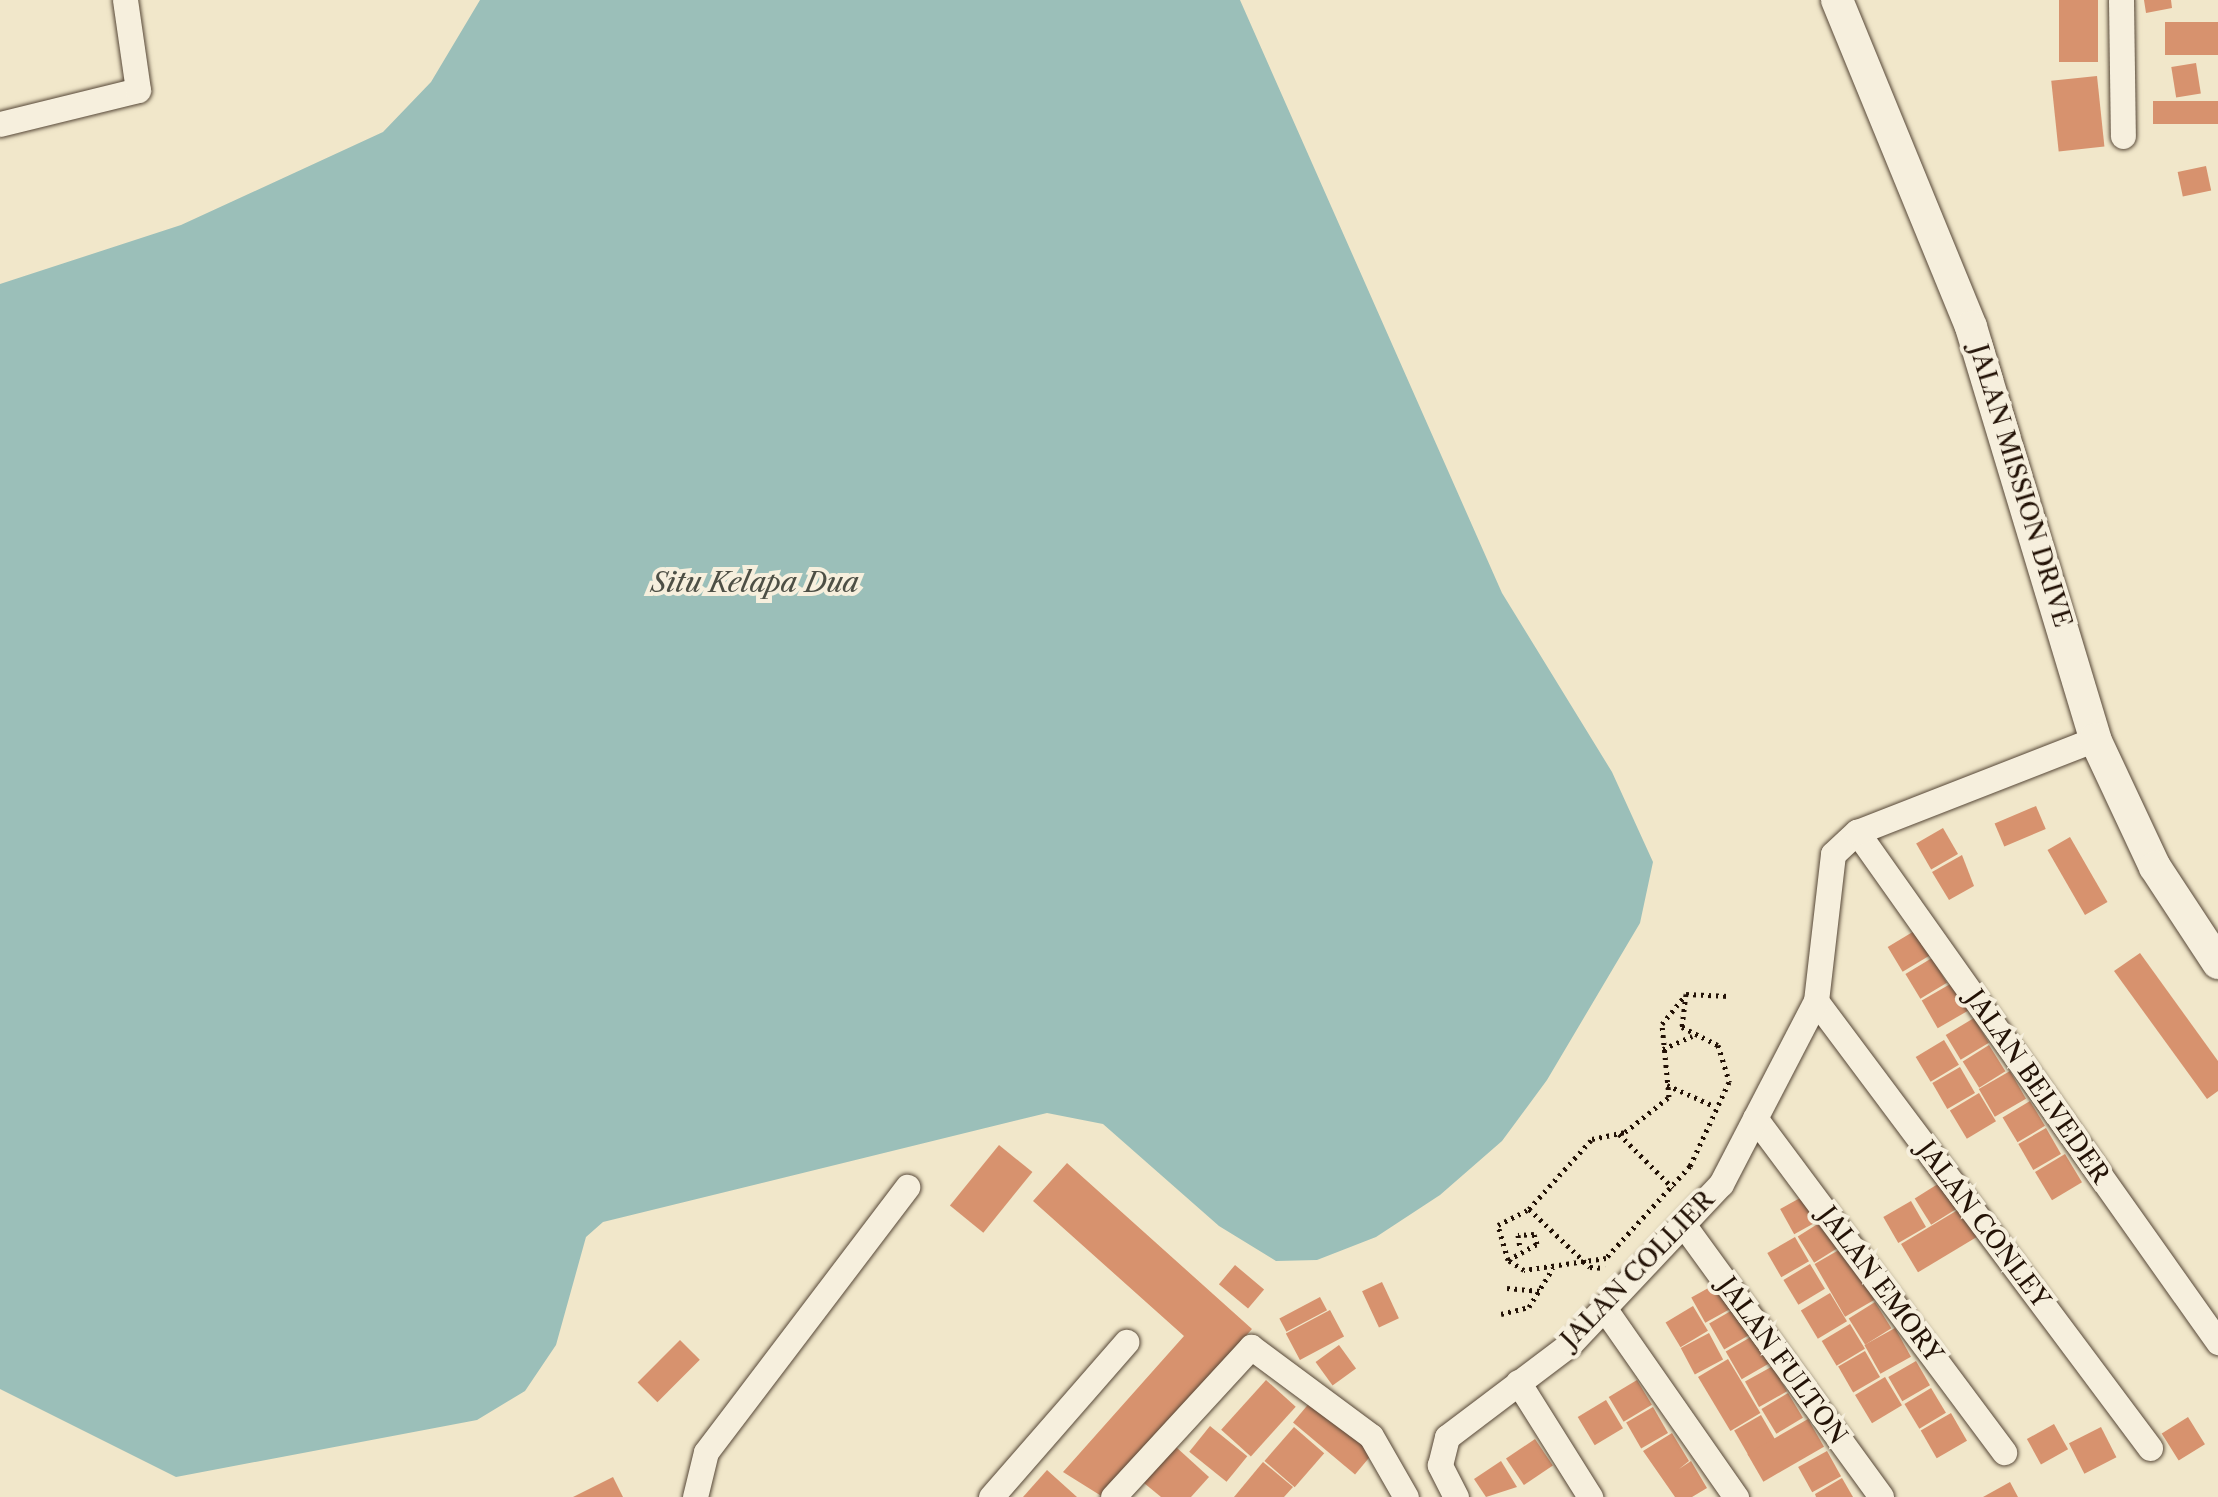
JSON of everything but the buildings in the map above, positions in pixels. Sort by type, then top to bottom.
[{"type":"street","points":[[0,124],[138,90],[125,0]]},
{"type":"street","name":"JALAN MISSION DRIVE","points":[[1837,0],[1971,327],[2095,738],[2156,867],[2218,963]]},
{"type":"street","points":[[2121,0],[2123,136]]},
{"type":"street","points":[[1857,832],[2095,738]]},
{"type":"street","name":"JALAN COLLIER","points":[[1456,1497],[1440,1465],[1454,1430],[1518,1382],[1604,1308],[1721,1184],[1816,1001],[1827,868],[1857,832]]},
{"type":"street","name":"JALAN BELVEDER","points":[[1857,832],[2218,1342]]},
{"type":"street","name":"JALAN CONLEY","points":[[1816,1001],[2150,1448]]},
{"type":"street","name":"JALAN EMORY","points":[[1756,1118],[2004,1452]]},
{"type":"street","points":[[695,1497],[706,1452],[908,1187]]},
{"type":"street","name":"JALAN FULTON","points":[[1683,1224],[1881,1497]]},
{"type":"street","points":[[1604,1308],[1736,1497]]},
{"type":"street","points":[[991,1497],[1126,1342]]},
{"type":"street","points":[[1113,1497],[1250,1347],[1372,1436],[1406,1497]]},
{"type":"street","points":[[1518,1382],[1590,1497]]},
{"type":"path","points":[[1686,994],[1728,996]]},
{"type":"path","points":[[1686,994],[1680,1013],[1692,1036]]},
{"type":"path","points":[[1638,1272],[1590,1266],[1524,1270],[1508,1260],[1498,1226],[1529,1209],[1592,1139],[1619,1134],[1669,1097],[1662,1024],[1686,994]]},
{"type":"path","points":[[1590,1266],[1673,1188],[1712,1105],[1729,1082],[1718,1045],[1692,1036],[1663,1049]]},
{"type":"path","points":[[1667,1085],[1712,1105]]},
{"type":"path","points":[[1619,1134],[1673,1188]]},
{"type":"path","points":[[1529,1209],[1590,1266]]},
{"type":"path","points":[[1508,1260],[1520,1248]]},
{"type":"path","points":[[1500,1314],[1529,1307],[1553,1268]]},
{"type":"path","points":[[1506,1288],[1541,1292]]},
{"type":"water","name":"Situ Kelapa Dua","points":[[480,0],[1240,0],[1502,593],[1612,772],[1653,862],[1640,923],[1547,1080],[1502,1141],[1440,1195],[1376,1237],[1317,1260],[1276,1261],[1219,1226],[1103,1124],[1047,1113],[603,1222],[586,1237],[556,1345],[525,1391],[477,1420],[176,1477],[0,1389],[0,284],[181,225],[383,132],[431,82]]}]
